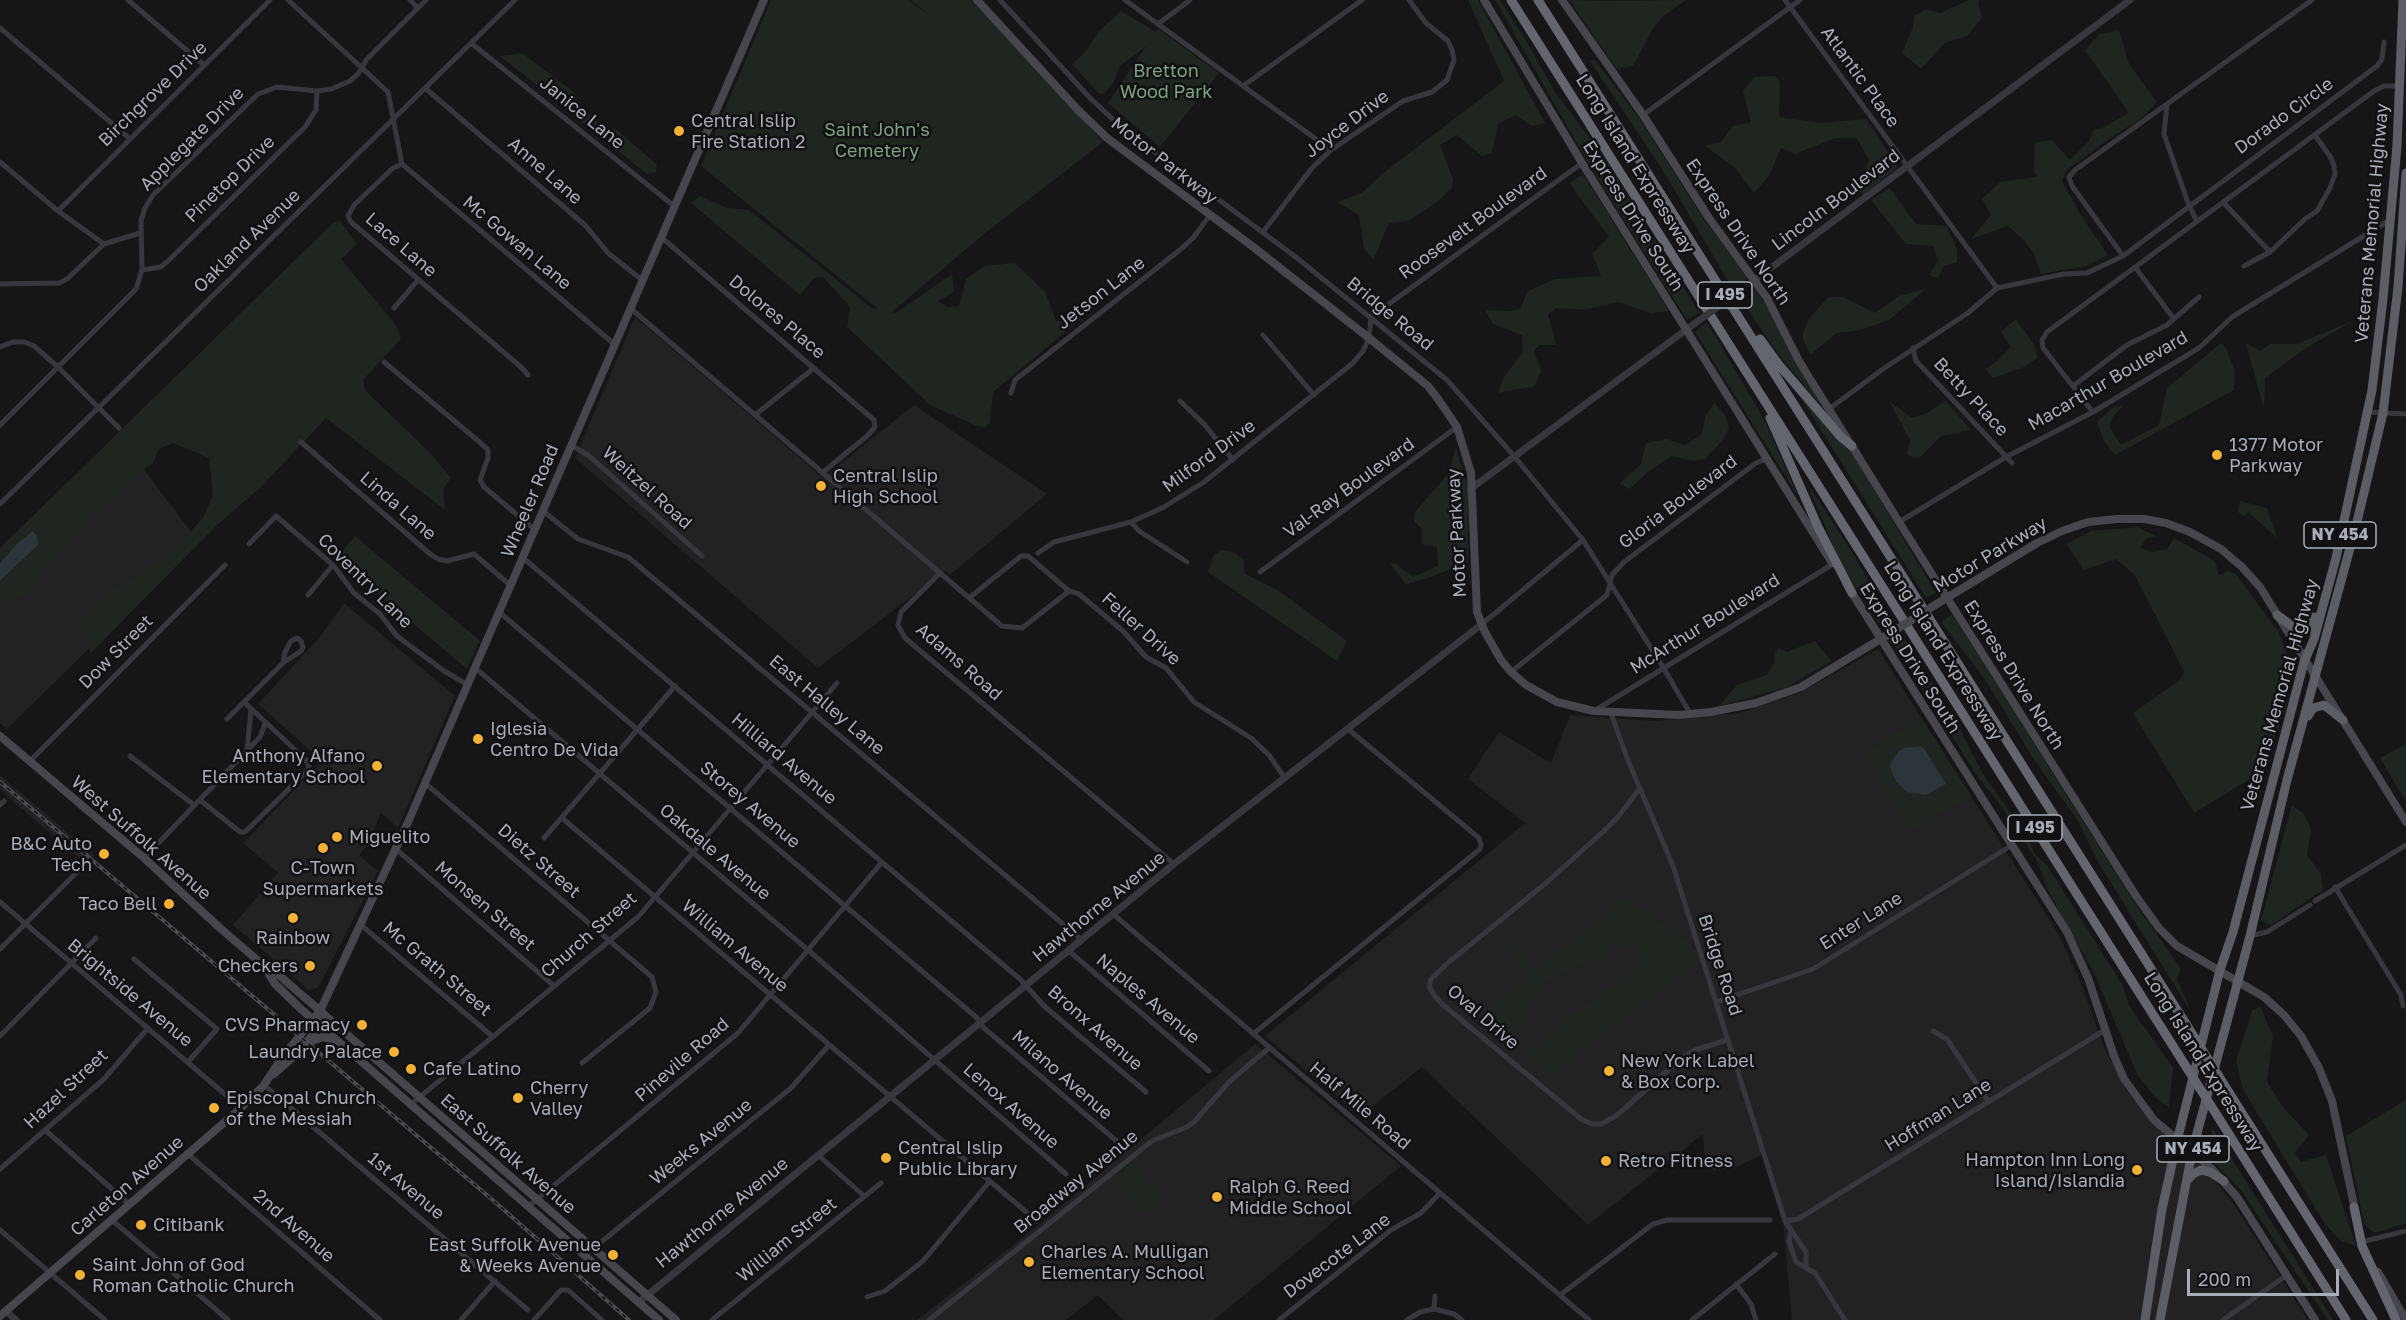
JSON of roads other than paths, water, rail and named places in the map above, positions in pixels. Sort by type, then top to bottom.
[{"type":"highway","name":"Long Island Expressway","points":[[1511,0],[2346,1320]]},
{"type":"highway","name":"Long Island Expressway","points":[[1538,0],[2373,1320]]},
{"type":"highway","name":"Veterans Memorial Highway","points":[[2145,1320],[2162,1209],[2177,1141],[2220,970],[2233,932],[2304,662],[2314,639],[2330,579],[2368,412],[2376,368],[2398,129],[2403,0]]},
{"type":"highway","points":[[2398,129],[2398,202],[2405,207]]},
{"type":"highway","name":"Veterans Memorial Highway","points":[[2160,1320],[2192,1152],[2250,936],[2294,755],[2356,526],[2383,413],[2405,207],[2406,173]]},
{"type":"highway","points":[[2388,221],[2396,229],[2397,287]]},
{"type":"highway","points":[[1716,279],[1779,364],[1841,437],[1852,446]]},
{"type":"highway","points":[[1735,352],[1782,443],[1818,527],[1852,593]]},
{"type":"highway","points":[[2277,615],[2296,631],[2309,629],[2330,579]]},
{"type":"highway","points":[[2294,755],[2313,708],[2324,705],[2343,720]]},
{"type":"highway","points":[[2187,1180],[2201,1170],[2210,1172],[2224,1181]]},
{"type":"highway","points":[[2354,1207],[2362,1246],[2396,1320]]},
{"type":"main road","name":"Wheeler Road","points":[[299,1037],[315,1021],[396,849],[764,0]]},
{"type":"main road","name":"Motor Parkway","points":[[977,0],[1077,109],[1107,138],[1210,215],[1428,386],[1457,427],[1468,460],[1473,487],[1475,601],[1482,624],[1490,642],[1511,672],[1539,694],[1573,707],[1594,711],[1691,715],[1733,709],[1778,696],[1822,675],[2037,543],[2088,522],[2144,519],[2166,523],[2190,532],[2218,547],[2242,567],[2260,587],[2315,680],[2323,687],[2406,822]]},
{"type":"main road","name":"Express Drive South","points":[[1484,0],[1582,163],[1766,459],[1852,593],[1884,638],[2067,932],[2088,978],[2124,1079],[2143,1107],[2177,1141],[2224,1181],[2242,1204],[2315,1320]]},
{"type":"main road","name":"Express Drive North","points":[[1562,0],[1644,115],[1751,283],[1767,298],[1799,360],[1946,599],[2147,912],[2177,946],[2264,997],[2284,1015],[2301,1036],[2316,1061],[2335,1113],[2354,1207],[2365,1241],[2377,1269],[2406,1320]]},
{"type":"main road","name":"West Suffolk Avenue","points":[[0,736],[144,858],[262,964],[281,977],[320,1011]]},
{"type":"main road","name":"West Suffolk Avenue","points":[[262,964],[275,984],[315,1021]]},
{"type":"main road","name":"East Suffolk Avenue","points":[[320,1011],[676,1320]]},
{"type":"main road","name":"Wheeler Road","points":[[307,1044],[316,1030],[315,1021]]},
{"type":"main road","name":"East Suffolk Avenue","points":[[315,1021],[659,1320]]},
{"type":"main road","name":"Carleton Avenue","points":[[2,1311],[50,1273],[241,1107],[271,1076],[299,1037]]},
{"type":"main road","points":[[307,1044],[322,1037],[338,1042]]},
{"type":"main road","name":"Carleton Avenue","points":[[271,1076],[287,1065],[307,1044]]},
{"type":"street","points":[[128,0],[204,65]]},
{"type":"street","name":"Birchgrove Drive","points":[[58,211],[270,0]]},
{"type":"street","points":[[288,0],[388,92],[402,164]]},
{"type":"street","points":[[410,0],[417,8]]},
{"type":"street","name":"Applegate Drive","points":[[0,425],[128,300],[136,289],[142,270],[140,233],[145,208],[153,195],[249,100],[258,94],[277,87],[317,91],[340,86],[350,81],[381,45],[426,0]]},
{"type":"street","name":"Oakland Avenue","points":[[0,504],[515,0]]},
{"type":"street","name":"Bridge Road","points":[[1000,0],[1090,98],[1121,127],[1263,231],[1371,316],[1447,380],[1514,456],[1583,540],[1691,715]]},
{"type":"street","points":[[1125,0],[1331,150]]},
{"type":"street","points":[[1158,24],[1190,0]]},
{"type":"street","points":[[1244,86],[1362,0]]},
{"type":"street","name":"Joyce Drive","points":[[1263,231],[1312,168],[1331,150],[1403,100],[1432,92],[1448,80],[1454,60],[1448,41],[1426,23],[1409,0]]},
{"type":"street","name":"Atlantic Place","points":[[1785,0],[1997,288]]},
{"type":"street","points":[[1644,115],[1800,0]]},
{"type":"street","name":"Lincoln Boulevard","points":[[1473,487],[2130,0]]},
{"type":"street","points":[[2123,256],[2072,186],[2069,177],[2074,171],[2312,0]]},
{"type":"street","points":[[0,28],[129,138]]},
{"type":"street","name":"Dorado Circle","points":[[1997,288],[2064,274],[2087,273],[2123,256],[2377,66],[2382,59],[2384,42]]},
{"type":"street","name":"Janice Lane","points":[[471,43],[674,206]]},
{"type":"street","points":[[2093,412],[2043,348],[2042,340],[2047,332],[2374,91],[2384,86],[2400,86]]},
{"type":"street","name":"Anne Lane","points":[[425,88],[586,226],[608,253],[642,280]]},
{"type":"street","name":"Pinetop Drive","points":[[142,270],[160,267],[170,259],[305,127],[316,110],[317,91]]},
{"type":"street","points":[[2168,104],[2164,134],[2188,206],[2197,221]]},
{"type":"street","points":[[2244,266],[2270,252],[2305,219],[2317,211],[2330,188],[2335,174],[2334,166],[2315,135]]},
{"type":"street","points":[[0,162],[58,211],[104,244]]},
{"type":"street","name":"Roosevelt Boulevard","points":[[1371,316],[1582,163]]},
{"type":"street","name":"Lace Lane","points":[[402,164],[393,168],[354,206],[348,216],[351,222],[528,375]]},
{"type":"street","name":"Mc Gowan Lane","points":[[402,164],[614,344]]},
{"type":"street","points":[[2223,202],[2270,252]]},
{"type":"street","name":"Jetson Lane","points":[[1011,393],[1016,381],[1181,249],[1193,238],[1210,215]]},
{"type":"street","name":"Macarthur Boulevard","points":[[1899,522],[2007,457],[2093,412],[2199,348],[2232,317],[2388,221]]},
{"type":"street","points":[[0,284],[59,283],[67,279],[104,244],[140,233]]},
{"type":"street","name":"Dolores Place","points":[[661,237],[874,420],[875,428],[822,473]]},
{"type":"street","points":[[2135,267],[2174,319]]},
{"type":"street","points":[[394,308],[418,280]]},
{"type":"street","points":[[1830,409],[1914,348],[1956,321],[1997,288]]},
{"type":"street","points":[[2073,386],[2127,345],[2174,319],[2199,297]]},
{"type":"street","points":[[630,308],[1002,626],[1022,628],[1069,591]]},
{"type":"street","points":[[1369,338],[1371,316]]},
{"type":"street","points":[[1263,334],[1314,394]]},
{"type":"street","name":"Milford Drive","points":[[1038,553],[1054,542],[1131,522],[1185,495],[1353,363],[1363,351],[1369,338]]},
{"type":"street","points":[[0,347],[13,342],[24,342],[34,346],[118,428]]},
{"type":"street","name":"Betty Place","points":[[1914,348],[1916,361],[2012,463]]},
{"type":"street","points":[[384,362],[488,450],[488,458],[480,480],[484,487],[534,529]]},
{"type":"street","points":[[755,414],[814,368]]},
{"type":"street","points":[[1180,401],[1204,424],[1233,459]]},
{"type":"street","points":[[2368,412],[2406,414]]},
{"type":"street","name":"Val-Ray Boulevard","points":[[1260,572],[1457,427]]},
{"type":"street","name":"Linda Lane","points":[[302,442],[438,559],[457,560],[474,554],[510,585]]},
{"type":"street","name":"Weitzel Road","points":[[571,445],[588,455],[702,556]]},
{"type":"street","name":"Gloria Boulevard","points":[[1511,672],[1607,595],[1615,569],[1756,463],[1766,459]]},
{"type":"street","name":"East Halley Lane","points":[[543,511],[578,538],[628,557],[1082,940]]},
{"type":"street","name":"Coventry Lane","points":[[249,544],[276,516],[333,565],[354,594],[380,614],[397,636],[444,671],[468,685]]},
{"type":"street","points":[[1131,522],[1139,531],[1187,562]]},
{"type":"street","name":"Hawthorne Avenue","points":[[639,1302],[1174,864],[1482,624],[1583,540]]},
{"type":"street","name":"Feller Drive","points":[[969,598],[1025,555],[1069,591],[1079,594],[1123,631],[1141,652],[1166,668],[1194,702],[1251,738],[1269,755],[1284,777]]},
{"type":"street","name":"Hilliard Avenue","points":[[522,556],[1026,986]]},
{"type":"street","name":"McArthur Boulevard","points":[[1594,711],[1833,564]]},
{"type":"street","name":"Dow Street","points":[[30,761],[225,565]]},
{"type":"street","points":[[308,595],[333,565]]},
{"type":"street","name":"Adams Road","points":[[940,573],[901,612],[898,625],[905,638],[1174,864]]},
{"type":"street","name":"Storey Avenue","points":[[499,612],[976,1017],[980,1023]]},
{"type":"street","points":[[227,719],[283,663],[301,651],[303,648],[301,641],[297,638],[291,641],[285,652],[283,663]]},
{"type":"street","name":"Oakdale Avenue","points":[[474,667],[936,1060]]},
{"type":"street","name":"Church Street","points":[[410,1105],[638,917],[837,683]]},
{"type":"street","points":[[544,838],[675,686]]},
{"type":"street","points":[[200,800],[240,832],[245,832],[308,770],[306,760],[244,702]]},
{"type":"street","points":[[247,750],[251,710]]},
{"type":"street","name":"Bridge Road","points":[[1611,713],[1673,866],[1785,1221],[1806,1252],[1806,1268]]},
{"type":"street","points":[[144,858],[260,737],[265,724]]},
{"type":"street","points":[[1253,1034],[1480,849],[1479,838],[1348,729]]},
{"type":"street","points":[[130,756],[194,805]]},
{"type":"street","name":"Dietz Street","points":[[425,783],[652,977],[656,992],[650,1008],[582,1063]]},
{"type":"street","name":"Oval Drive","points":[[1640,788],[1605,830],[1546,883],[1449,962],[1431,979],[1429,986],[1442,1005],[1581,1119],[1592,1124],[1601,1124],[1616,1116],[1695,1050],[1727,1040]]},
{"type":"street","name":"William Avenue","points":[[562,818],[1037,1221]]},
{"type":"street","name":"Enter Lane","points":[[1716,1002],[1813,969],[2012,845]]},
{"type":"street","points":[[2315,901],[2406,845]]},
{"type":"street","name":"Monsen Street","points":[[396,849],[554,986]]},
{"type":"street","name":"Pinevile Road","points":[[529,1206],[738,1034],[882,862]]},
{"type":"street","points":[[0,949],[82,867]]},
{"type":"street","points":[[2335,887],[2401,995],[2403,1006]]},
{"type":"street","name":"Brightside Avenue","points":[[0,902],[241,1107]]},
{"type":"street","points":[[2250,936],[2267,932],[2310,905]]},
{"type":"street","name":"Half Mile Road","points":[[1113,914],[1589,1320]]},
{"type":"street","name":"Mc Grath Street","points":[[361,924],[492,1036]]},
{"type":"street","points":[[0,1036],[96,938]]},
{"type":"street","name":"Naples Avenue","points":[[1069,951],[1209,1071]]},
{"type":"street","points":[[134,959],[217,1029],[188,1062]]},
{"type":"street","name":"Bronx Avenue","points":[[1026,986],[1044,1006],[1146,1092]]},
{"type":"street","name":"Milano Avenue","points":[[980,1023],[1126,1149]]},
{"type":"street","name":"Hazel Street","points":[[0,1169],[104,1079],[148,1028]]},
{"type":"street","name":"Hoffman Lane","points":[[1785,1221],[1798,1219],[2105,1030]]},
{"type":"street","points":[[1933,1031],[1947,1039],[1988,1101]]},
{"type":"street","name":"Weeks Avenue","points":[[585,1255],[791,1088],[829,1044]]},
{"type":"street","name":"Broadway Avenue","points":[[929,1320],[1152,1141],[1194,1122],[1229,1083],[1269,1048]]},
{"type":"street","name":"Lenox Avenue","points":[[936,1060],[1066,1174]]},
{"type":"street","name":"1st Avenue","points":[[264,1084],[528,1310]]},
{"type":"street","points":[[45,1130],[129,1204]]},
{"type":"street","name":"2nd Avenue","points":[[188,1154],[380,1320]]},
{"type":"street","points":[[818,1155],[864,1196]]},
{"type":"street","points":[[867,1297],[885,1291],[923,1262],[990,1181]]},
{"type":"street","name":"William Street","points":[[712,1320],[881,1183]]},
{"type":"street","name":"Dovecote Lane","points":[[1279,1320],[1391,1230],[1421,1214],[1440,1193]]},
{"type":"street","points":[[112,1220],[228,1320]]},
{"type":"street","points":[[1560,1295],[1653,1224],[1668,1220],[1770,1220]]},
{"type":"street","points":[[0,1230],[105,1320]]},
{"type":"street","name":"Bridge Road","points":[[1791,1230],[1789,1241],[1796,1262],[1815,1273],[1845,1320]]},
{"type":"street","points":[[2365,1241],[2405,1233]]},
{"type":"street","points":[[1692,1320],[1775,1254]]},
{"type":"street","points":[[2223,1320],[2287,1275]]},
{"type":"street","points":[[461,1320],[495,1281]]},
{"type":"street","points":[[1736,1284],[1752,1304],[1756,1320]]},
{"type":"street","points":[[534,1320],[561,1290],[571,1292],[602,1320]]},
{"type":"street","points":[[1434,1309],[1435,1296]]},
{"type":"street","points":[[1407,1320],[1420,1312],[1434,1309],[1454,1314],[1462,1320]]},
{"type":"street","points":[[2,1311],[16,1320]]},
{"type":"railway","points":[[0,782],[495,1202],[629,1320]]},
{"type":"place","name":"Central Islip Fire Station 2","points":[[679,131]]},
{"type":"place","name":"1377 Motor Parkway","points":[[2217,455]]},
{"type":"place","name":"Central Islip High School","points":[[821,486]]},
{"type":"place","name":"Iglesia Centro De Vida","points":[[478,739]]},
{"type":"place","name":"Anthony Alfano Elementary School","points":[[377,766]]},
{"type":"place","name":"Miguelito","points":[[337,837]]},
{"type":"place","name":"C‑Town Supermarkets","points":[[323,848]]},
{"type":"place","name":"B&C Auto Tech","points":[[104,854]]},
{"type":"place","name":"Taco Bell","points":[[169,904]]},
{"type":"place","name":"Rainbow","points":[[293,918]]},
{"type":"place","name":"Checkers","points":[[310,966]]},
{"type":"place","name":"CVS Pharmacy","points":[[362,1025]]},
{"type":"place","name":"Laundry Palace","points":[[394,1052]]},
{"type":"place","name":"Cafe Latino","points":[[411,1069]]},
{"type":"place","name":"New York Label & Box Corp.","points":[[1609,1071]]},
{"type":"place","name":"Cherry Valley","points":[[518,1098]]},
{"type":"place","name":"Episcopal Church of the Messiah","points":[[214,1108]]},
{"type":"place","name":"Central Islip Public Library","points":[[886,1158]]},
{"type":"place","name":"Retro Fitness","points":[[1606,1161]]},
{"type":"place","name":"Hampton Inn Long Island/Islandia","points":[[2137,1170]]},
{"type":"place","name":"Ralph G. Reed Middle School","points":[[1217,1197]]},
{"type":"place","name":"Citibank","points":[[141,1225]]},
{"type":"place","name":"East Suffolk Avenue & Weeks Avenue","points":[[613,1255]]},
{"type":"place","name":"Charles A. Mulligan Elementary School","points":[[1029,1262]]},
{"type":"place","name":"Saint John of God Roman Catholic Church","points":[[80,1275]]},
{"type":"park label","name":"Bretton Wood Park","points":[[1166,82]]},
{"type":"park label","name":"Saint John's Cemetery","points":[[877,140]]}]
